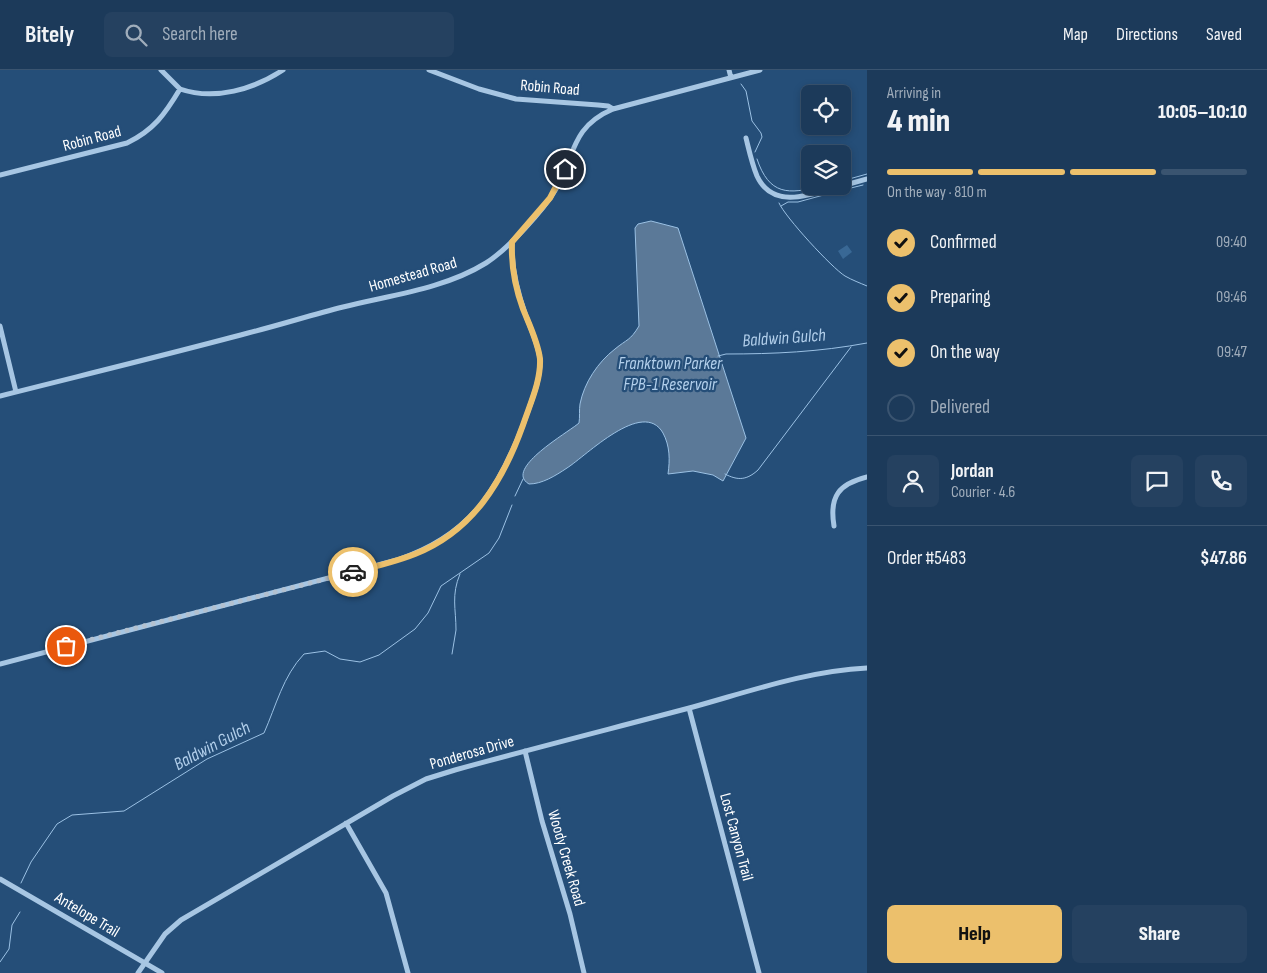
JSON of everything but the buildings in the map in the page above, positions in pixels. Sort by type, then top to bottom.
[{"type":"street","points":[[161,70],[180,89],[202,94],[230,92],[262,82],[283,70]]},
{"type":"street","name":"Robin Road","points":[[429,70],[479,89],[506,96],[538,102],[608,106],[613,110]]},
{"type":"street","points":[[728,70],[731,78]]},
{"type":"street","name":"Homestead Road","points":[[0,396],[438,284],[479,267],[498,255],[512,242],[550,198],[584,128],[595,119],[613,110],[760,70]]},
{"type":"street","name":"Robin Road","points":[[0,175],[127,143],[157,123],[166,113],[180,89]]},
{"type":"street","points":[[746,138],[756,174],[764,185],[773,193],[786,198],[805,195]]},
{"type":"street","points":[[851,183],[867,179]]},
{"type":"street","points":[[0,664],[398,560],[425,550],[460,526],[491,493],[507,464],[534,394],[539,372],[540,356],[538,348],[517,289],[513,270],[512,242]]},
{"type":"street","points":[[0,326],[16,392]]},
{"type":"street","points":[[834,526],[832,506],[838,492],[851,482],[867,477]]},
{"type":"street","name":"Ponderosa Drive","points":[[138,973],[165,934],[181,920],[346,823],[434,776],[806,676],[867,668]]},
{"type":"street","name":"Lost Canyon Trail","points":[[689,708],[759,973]]},
{"type":"street","name":"Woody Creek Road","points":[[525,751],[542,821],[570,914],[584,973]]},
{"type":"street","points":[[346,823],[386,893],[408,973]]},
{"type":"street","name":"Antelope Trail","points":[[0,879],[162,973]]},
{"type":"shaded area","points":[[847,245],[852,252],[843,259],[838,251]]},
{"type":"water","name":"Franktown Parker FPB-1 Reservoir","points":[[651,221],[678,228],[746,438],[723,481],[713,475],[693,471],[668,474],[669,453],[663,433],[654,424],[642,422],[629,426],[600,442],[553,477],[539,483],[529,484],[523,477],[524,469],[540,451],[579,423],[582,396],[593,374],[603,360],[631,337],[639,326],[635,228],[638,224]]},
{"type":"waterway","points":[[741,84],[746,91],[752,121],[762,137],[755,152]]},
{"type":"waterway","points":[[757,159],[767,180],[774,186],[789,191],[801,191]]},
{"type":"waterway","points":[[851,178],[867,174]]},
{"type":"waterway","points":[[851,188],[863,185]]},
{"type":"waterway","points":[[781,206],[788,202],[798,202],[824,195]]},
{"type":"waterway","points":[[779,203],[809,242],[830,263],[845,276],[867,286]]},
{"type":"waterway","name":"Baldwin Gulch","points":[[718,356],[814,350],[867,343]]},
{"type":"waterway","points":[[725,474],[734,478],[746,478],[758,470],[851,347]]},
{"type":"waterway","name":"Baldwin Gulch","points":[[515,496],[523,479]]},
{"type":"waterway","name":"Baldwin Gulch","points":[[21,883],[31,862],[57,824],[72,815],[124,811],[207,759],[264,733],[285,682],[304,654],[325,651],[340,659],[360,662],[379,655],[415,629],[428,613],[441,586],[489,553],[499,538],[512,505]]},
{"type":"waterway","points":[[452,654],[456,630],[455,595],[460,574]]},
{"type":"waterway","name":"Baldwin Gulch","points":[[0,962],[9,949],[12,925],[20,912]]},
{"type":"way so far","points":[[66,646],[353,572]]},
{"type":"route","points":[[353,572],[416,554],[444,538],[477,510],[491,493],[502,475],[534,394],[540,364],[538,348],[517,289],[513,270],[512,242],[545,206],[565,169]]}]
